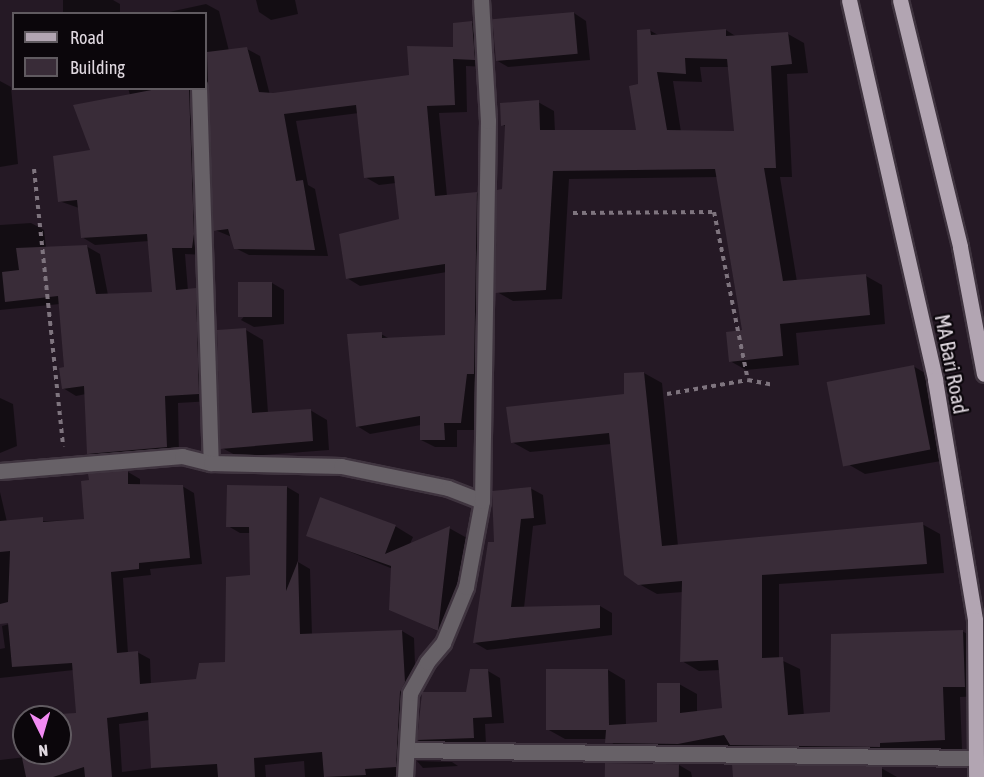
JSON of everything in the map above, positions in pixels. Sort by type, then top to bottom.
[{"type":"main road","name":"MA Bari Road","points":[[849,0],[937,392],[975,620],[976,777]]},
{"type":"main road","name":"MA Bari Road","points":[[900,0],[960,247],[984,374]]},
{"type":"street","points":[[405,777],[410,693],[427,662],[443,643],[466,587],[482,501],[488,121],[481,0]]},
{"type":"street","points":[[199,90],[211,463]]},
{"type":"street","points":[[0,471],[182,456],[211,463],[341,466],[448,488],[482,501]]},
{"type":"street","points":[[407,750],[976,758]]},
{"type":"path","points":[[34,169],[65,467]]},
{"type":"path","points":[[573,213],[714,212],[748,380]]},
{"type":"path","points":[[667,394],[748,380],[773,385]]},
{"type":"building","points":[[574,12],[578,54],[496,61],[492,19]]},
{"type":"building","points":[[472,21],[475,60],[453,59],[455,105],[427,106],[435,196],[477,192],[474,374],[467,374],[461,423],[444,423],[445,440],[420,440],[420,416],[356,427],[347,334],[382,332],[382,338],[445,335],[445,264],[346,279],[339,234],[399,219],[394,176],[364,178],[356,105],[284,114],[296,181],[303,180],[315,250],[234,249],[228,229],[213,231],[207,52],[247,47],[259,92],[273,93],[409,75],[407,46],[453,47],[453,23]]},
{"type":"building","points":[[650,29],[651,35],[726,29],[726,36],[788,32],[792,64],[771,66],[776,168],[764,168],[783,281],[866,274],[870,315],[780,324],[783,356],[729,362],[726,332],[742,330],[715,169],[553,171],[546,290],[495,293],[497,190],[502,189],[505,125],[501,126],[500,103],[539,100],[540,130],[636,130],[629,86],[638,84],[637,30]],"holes":[[[685,58],[727,59],[734,131],[667,130],[657,72],[686,74]]]},
{"type":"building","points":[[152,90],[189,90],[194,234],[192,248],[172,248],[176,290],[196,288],[199,394],[165,396],[167,447],[87,454],[84,386],[62,389],[59,368],[64,367],[58,296],[5,302],[2,272],[19,270],[16,248],[87,245],[96,294],[152,292],[147,234],[81,238],[77,200],[58,202],[53,156],[90,150],[73,105]]},
{"type":"building","points":[[238,282],[272,282],[272,317],[238,317]]},
{"type":"building","points":[[246,328],[252,413],[311,409],[313,441],[220,449],[217,330]]},
{"type":"building","points":[[914,365],[930,449],[843,466],[827,382]]},
{"type":"building","points":[[644,372],[662,546],[923,522],[927,564],[762,575],[762,658],[783,657],[788,715],[830,712],[831,634],[963,630],[965,687],[943,687],[945,740],[880,743],[880,747],[730,745],[724,735],[678,744],[605,743],[606,730],[546,730],[546,669],[608,669],[609,725],[657,722],[657,683],[680,683],[680,713],[722,708],[718,660],[680,662],[682,581],[638,585],[624,575],[609,433],[511,443],[506,407],[624,394],[624,373]]},
{"type":"building","points":[[128,470],[128,484],[183,485],[190,558],[139,563],[139,569],[111,572],[117,653],[138,651],[140,684],[196,679],[199,663],[225,662],[226,577],[250,575],[249,527],[226,527],[227,485],[287,486],[286,591],[298,561],[300,634],[402,630],[405,682],[400,692],[396,767],[365,769],[366,775],[324,777],[322,752],[254,758],[255,777],[218,777],[217,764],[151,768],[148,712],[107,718],[112,777],[85,777],[84,767],[53,777],[26,777],[24,765],[72,765],[72,713],[76,713],[72,663],[12,667],[8,623],[0,624],[0,604],[8,602],[10,551],[0,552],[0,521],[43,517],[43,522],[84,519],[81,481],[89,480],[88,474]]},
{"type":"building","points":[[531,487],[534,518],[521,519],[511,607],[600,605],[600,628],[473,643],[488,542],[494,542],[492,491]]},
{"type":"building","points":[[320,497],[396,525],[385,554],[450,526],[438,631],[389,610],[391,566],[306,536]]},
{"type":"building","points":[[470,669],[488,669],[492,717],[473,718],[474,738],[417,740],[422,692],[466,692]]},
{"type":"building","points":[[605,763],[679,764],[679,777],[605,777]]},
{"type":"building","points":[[732,764],[882,766],[882,777],[733,777]]}]
